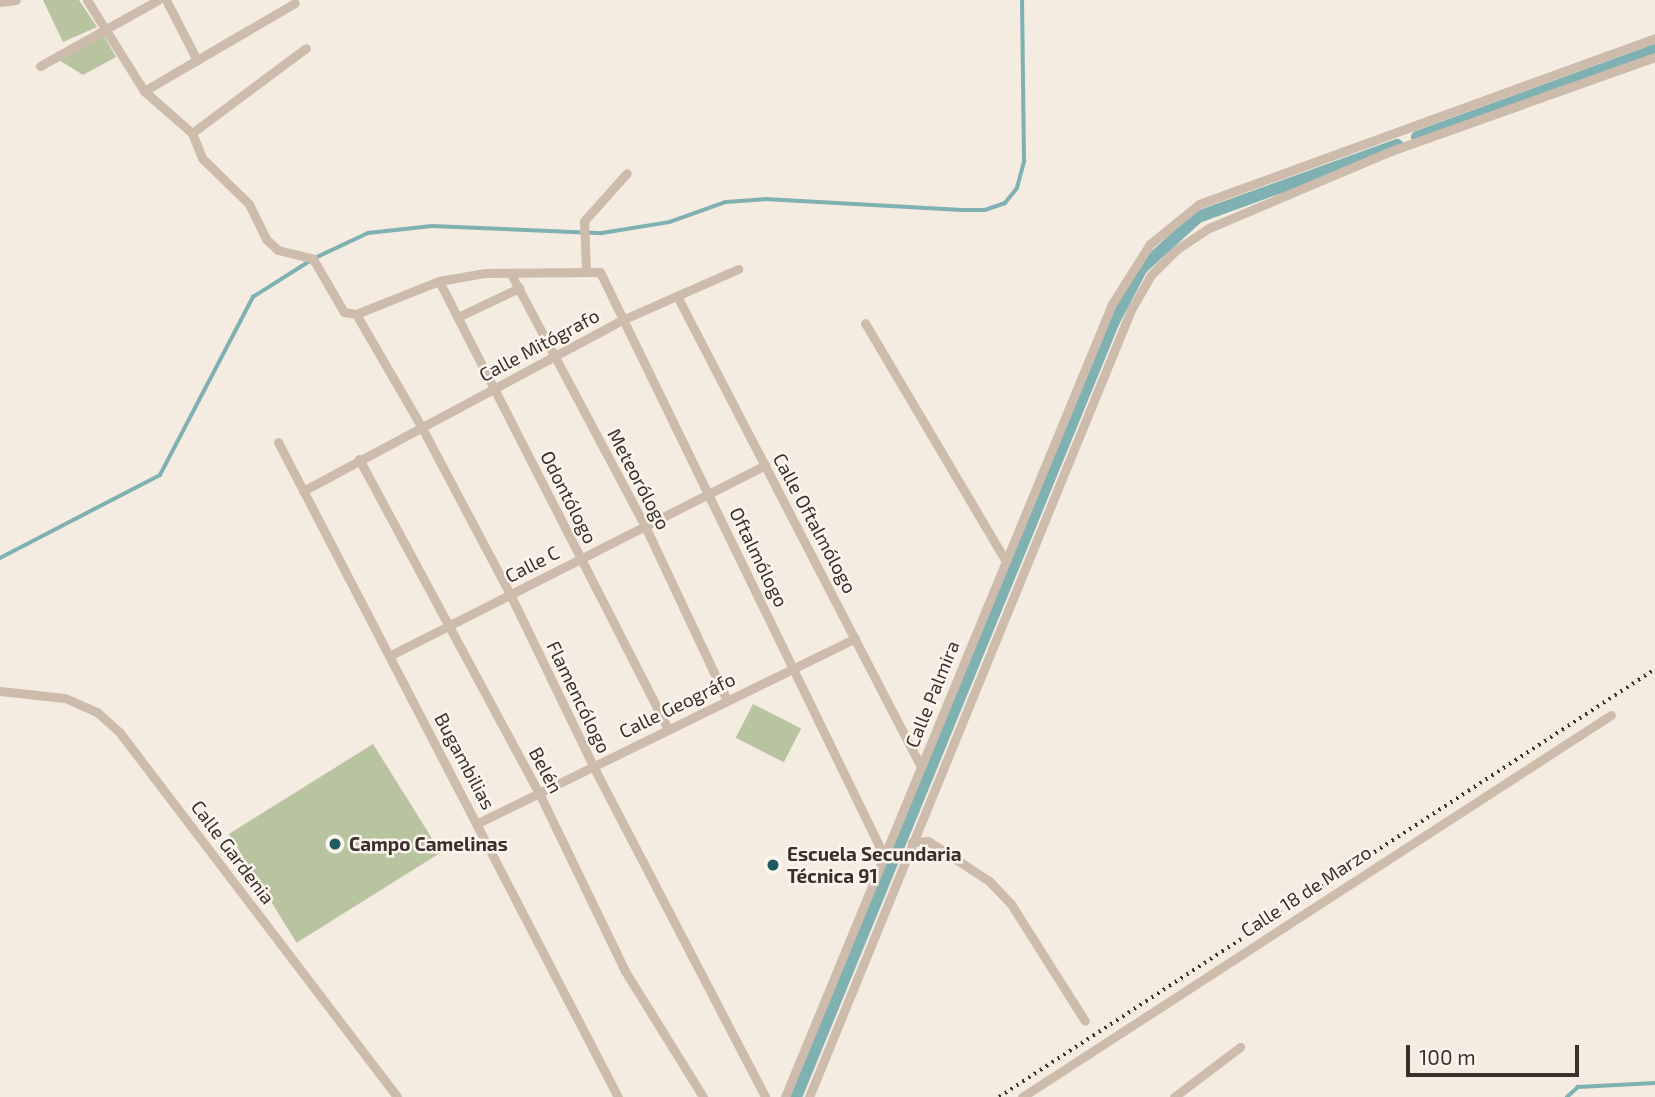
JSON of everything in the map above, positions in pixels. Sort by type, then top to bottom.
[{"type":"street","points":[[0,2],[16,0]]},
{"type":"street","points":[[87,0],[144,90],[192,133],[306,48]]},
{"type":"street","points":[[40,65],[158,0]]},
{"type":"street","points":[[166,0],[197,60]]},
{"type":"street","points":[[144,90],[295,3]]},
{"type":"street","name":"Calle Palmira","points":[[785,1097],[872,917],[885,858],[1005,559],[1112,304],[1150,244],[1199,204],[1655,38]]},
{"type":"street","points":[[809,1097],[872,917],[912,842],[1131,310],[1151,275],[1175,250],[1209,228],[1391,151],[1655,57]]},
{"type":"street","name":"Flamencólogo","points":[[192,133],[202,158],[249,204],[266,239],[278,250],[313,259],[336,302],[344,312],[356,314],[421,426],[510,594],[593,766],[765,1097]]},
{"type":"street","points":[[356,314],[439,281],[485,274],[512,276],[586,270],[583,232],[588,212],[627,173]]},
{"type":"street","name":"Calle Mitógrafo","points":[[303,491],[622,320],[738,269]]},
{"type":"street","name":"Oftalmólogo","points":[[586,270],[600,272],[885,858]]},
{"type":"street","name":"Meteorólogo","points":[[512,276],[645,526],[727,700]]},
{"type":"street","name":"Odontólogo","points":[[439,281],[668,729]]},
{"type":"street","points":[[457,317],[519,288]]},
{"type":"street","name":"Calle Oftalmólogo","points":[[677,296],[921,767]]},
{"type":"street","points":[[865,323],[1005,559]]},
{"type":"street","name":"Bugambilias","points":[[278,442],[618,1097]]},
{"type":"street","name":"Belén","points":[[359,459],[539,793],[625,971],[703,1097]]},
{"type":"street","name":"Calle C","points":[[389,656],[765,465]]},
{"type":"street","name":"Calle Geográfo","points":[[478,823],[855,638]]},
{"type":"street","name":"Calle Gardenia","points":[[0,691],[65,698],[97,712],[120,733],[397,1097]]},
{"type":"street","name":"Calle 18 de Marzo","points":[[1022,1097],[1611,715]]},
{"type":"street","points":[[912,842],[928,841],[989,881],[1011,904],[1085,1021]]},
{"type":"street","points":[[1174,1097],[1240,1047]]},
{"type":"green space","points":[[43,0],[79,0],[97,27],[63,42]]},
{"type":"green space","points":[[104,36],[116,57],[83,75],[59,60]]},
{"type":"green space","points":[[753,704],[801,729],[784,762],[736,738]]},
{"type":"green space","name":"Campo Camelinas","points":[[373,744],[441,853],[297,943],[229,834]]},
{"type":"waterway","points":[[0,558],[160,475],[253,297],[313,259],[368,233],[432,226],[602,233],[670,222],[726,202],[765,199],[962,210],[985,210],[1005,203],[1017,188],[1024,161],[1022,0]]},
{"type":"waterway","points":[[1417,137],[1655,50]]},
{"type":"waterway","points":[[796,1097],[1114,321],[1142,268],[1198,217],[1397,145]]},
{"type":"waterway","points":[[1567,1097],[1578,1087],[1655,1083]]},
{"type":"railway","points":[[999,1097],[1655,669]]},
{"type":"place","name":"Campo Camelinas","points":[[335,844]]},
{"type":"place","name":"Escuela Secundaria Técnica 91","points":[[773,865]]}]
